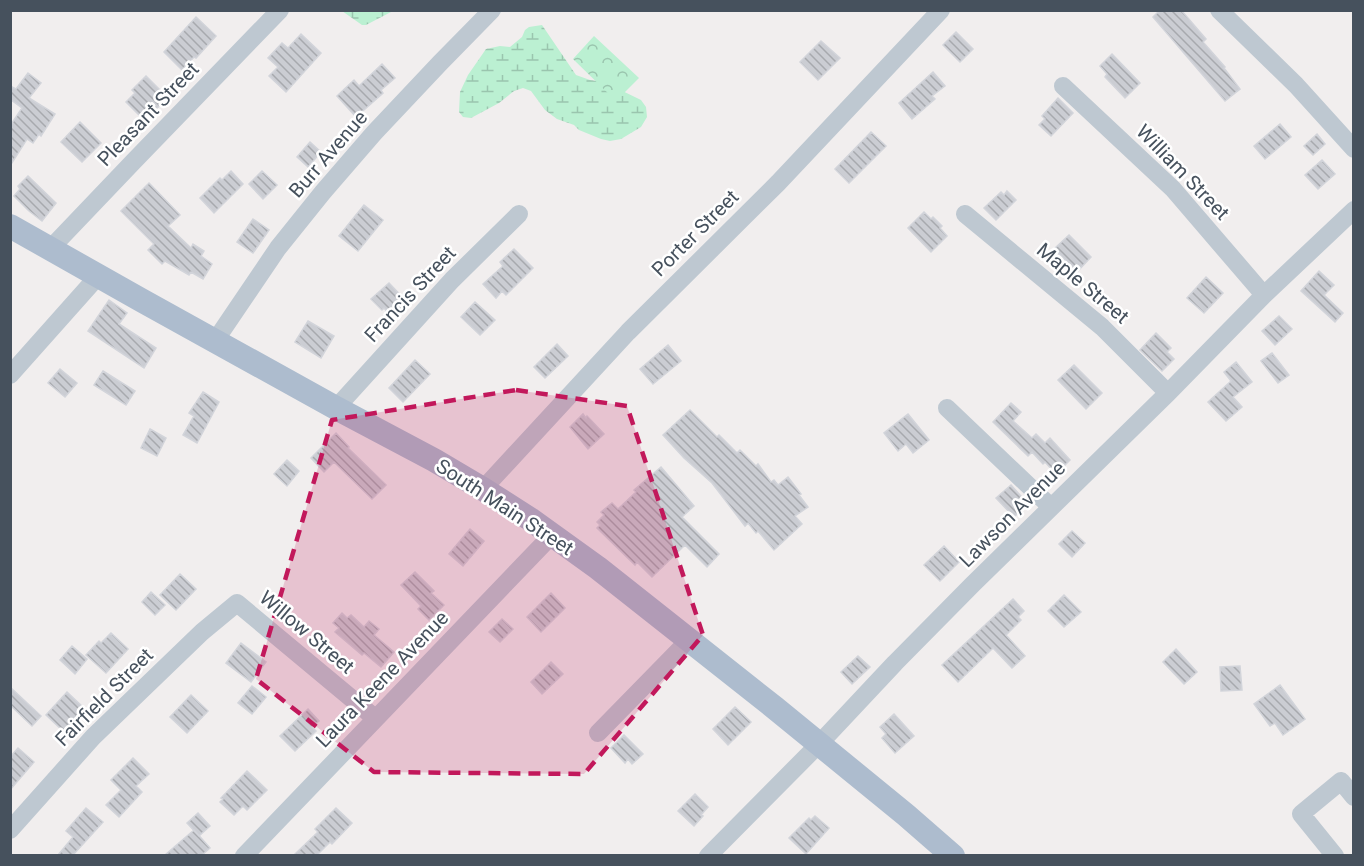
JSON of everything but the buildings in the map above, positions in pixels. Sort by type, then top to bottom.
[{"type":"main road","name":"South Main Street","points":[[10,226],[336,408],[434,460],[483,489],[552,535],[598,568],[819,744],[950,855]]},
{"type":"street","name":"Pleasant Street","points":[[50,249],[280,10]]},
{"type":"street","name":"Burr Avenue","points":[[215,341],[256,278],[323,192],[374,133],[492,10]]},
{"type":"street","name":"Porter Street","points":[[483,489],[628,332],[792,168],[941,10]]},
{"type":"street","points":[[1219,10],[1296,85],[1353,149]]},
{"type":"street","name":"William Street","points":[[1063,86],[1173,189],[1264,295]]},
{"type":"street","name":"Lawson Avenue","points":[[708,855],[819,744],[933,624],[1168,393],[1264,295],[1353,210]]},
{"type":"street","name":"Francis Street","points":[[336,408],[452,280],[519,214]]},
{"type":"street","name":"Maple Street","points":[[965,214],[1102,327],[1168,393]]},
{"type":"street","points":[[10,375],[97,276]]},
{"type":"street","points":[[947,408],[1051,507]]},
{"type":"street","name":"Laura Keene Avenue","points":[[244,855],[552,535]]},
{"type":"street","name":"Willow Street","points":[[237,604],[375,718]]},
{"type":"street","name":"Fairfield Street","points":[[10,830],[93,736],[202,632],[237,604]]},
{"type":"street","points":[[598,733],[689,640]]},
{"type":"street","points":[[1335,855],[1301,814],[1341,781],[1353,797]]},
{"type":"highlighted area","points":[[516,390],[627,406],[703,635],[584,774],[374,772],[256,679],[332,420]]},
{"type":"green space","points":[[342,11],[435,11],[391,12],[362,25]]},
{"type":"green space","points":[[542,25],[576,75],[604,82],[641,100],[646,107],[647,117],[641,127],[621,139],[610,141],[601,139],[557,119],[545,110],[531,91],[523,88],[514,91],[499,103],[471,118],[463,117],[459,112],[460,92],[468,75],[486,49],[500,46],[510,47],[522,37],[529,27]]},
{"type":"green space","points":[[594,36],[639,78],[616,101],[573,59]]}]
